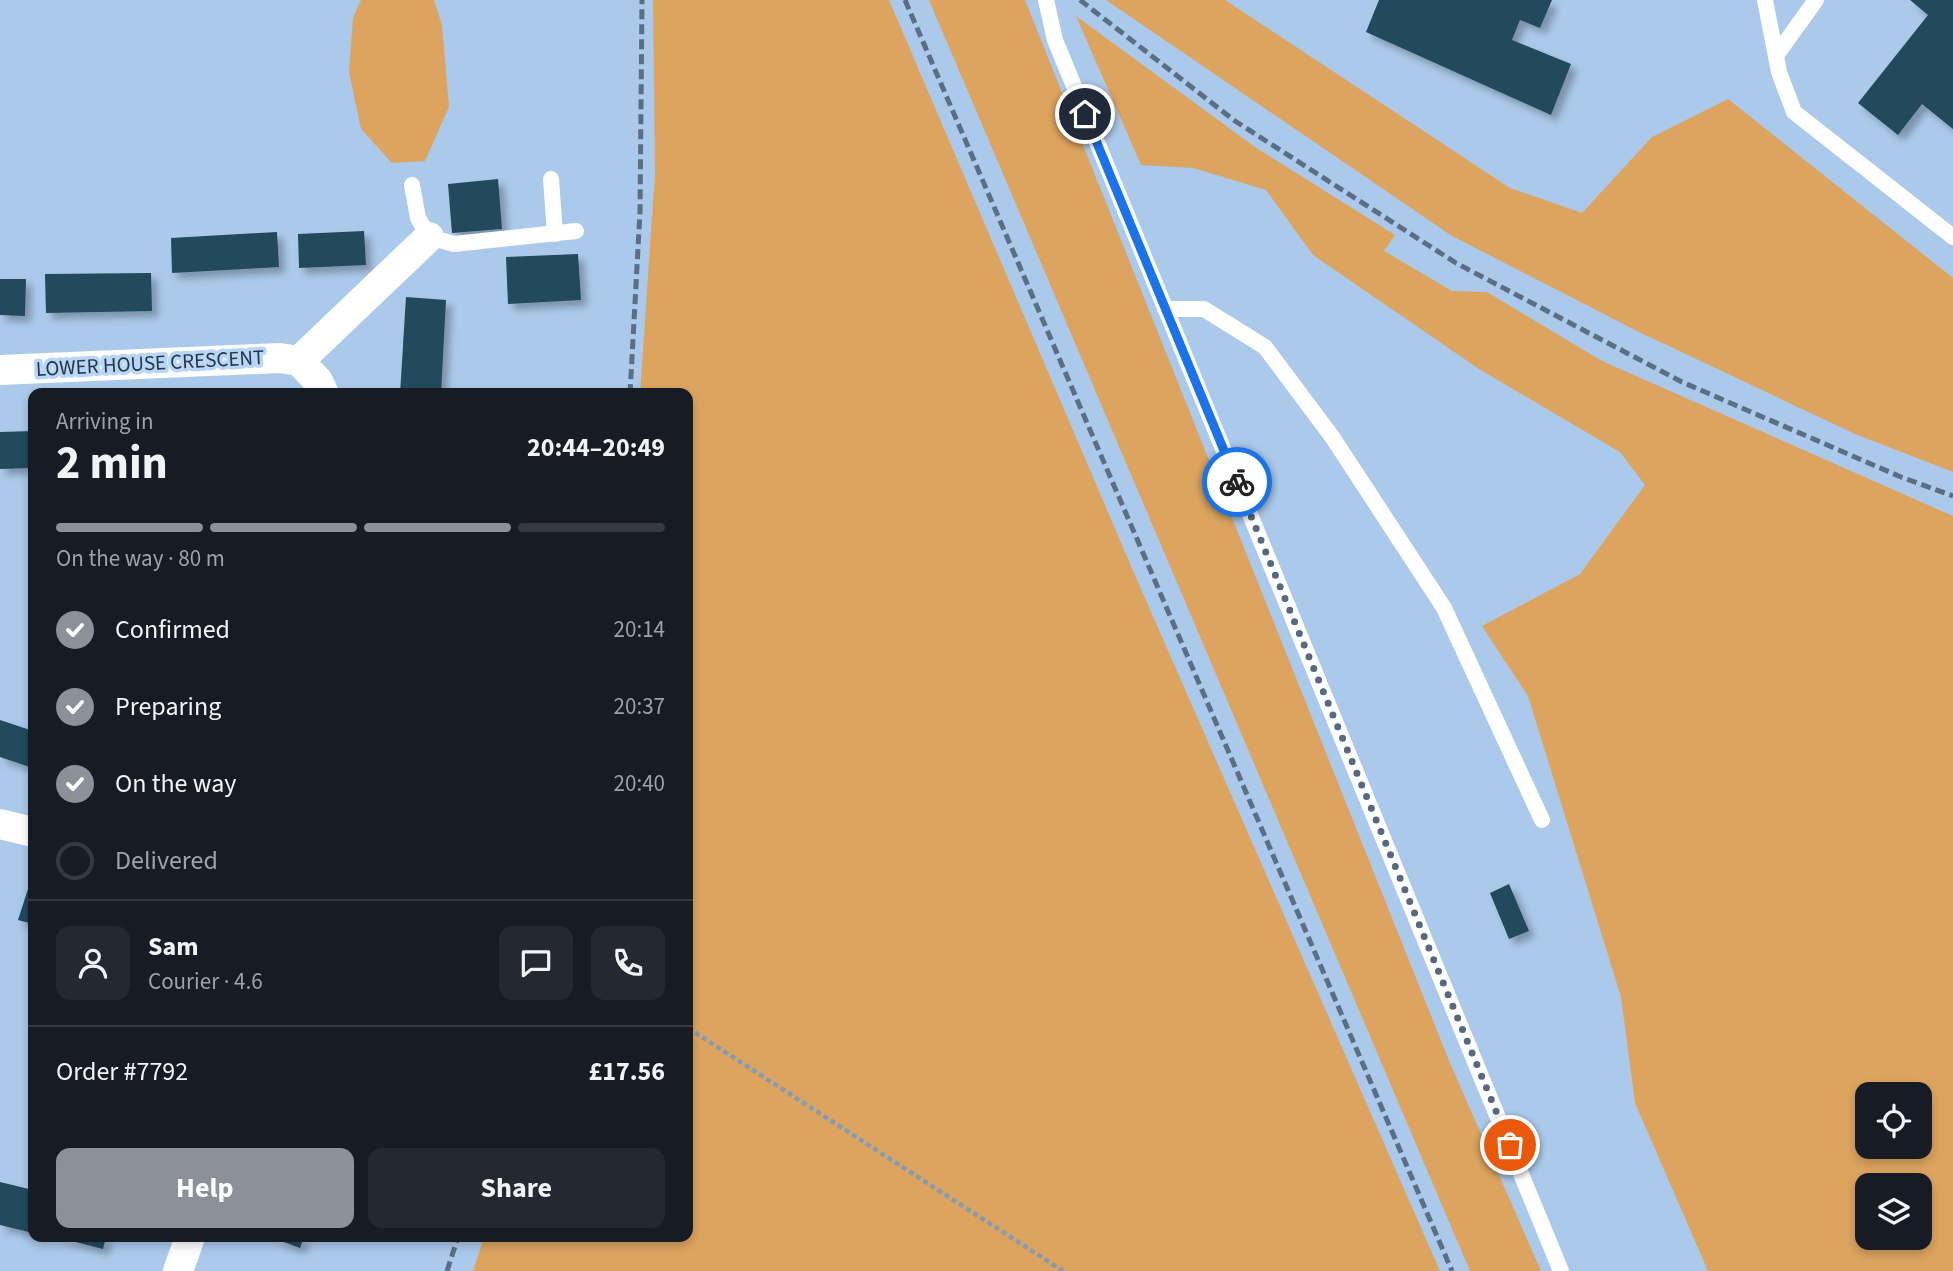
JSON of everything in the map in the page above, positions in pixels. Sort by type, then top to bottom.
[{"type":"street","points":[[321,388],[299,361],[429,237]]},
{"type":"street","name":"LOWER HOUSE CRESCENT","points":[[0,370],[280,358],[299,361]]},
{"type":"street","points":[[0,824],[28,831]]},
{"type":"street","points":[[178,1271],[188,1242]]},
{"type":"lane","points":[[1046,0],[1055,40],[1561,1271]]},
{"type":"lane","points":[[1765,0],[1764,9],[1777,54],[1779,72],[1794,112],[1953,237]]},
{"type":"lane","points":[[1777,54],[1816,0]]},
{"type":"lane","points":[[551,179],[555,234]]},
{"type":"lane","points":[[412,185],[418,218],[429,237],[454,244],[576,231]]},
{"type":"lane","points":[[1165,309],[1204,309],[1265,347],[1333,438],[1444,608],[1542,820]]},
{"type":"path","points":[[693,1031],[1063,1271]]},
{"type":"shaded area","points":[[361,0],[434,0],[442,25],[449,107],[425,161],[392,163],[361,129],[349,72],[353,18]]},
{"type":"shaded area","points":[[653,0],[889,0],[1134,573],[1440,1271],[473,1271],[482,1242],[693,1242],[693,388],[640,388],[655,174]]},
{"type":"shaded area","points":[[929,0],[1025,0],[1450,1063],[1541,1271],[1470,1271]]},
{"type":"shaded area","points":[[1106,0],[1225,0],[1510,188],[1582,213],[1652,137],[1728,99],[1953,278],[1953,472],[1855,434],[1639,332],[1452,236]]},
{"type":"shaded area","points":[[1076,16],[1255,147],[1395,235],[1384,251],[1452,291],[1487,292],[1602,361],[1953,516],[1953,1271],[1708,1271],[1635,1103],[1621,997],[1528,696],[1482,626],[1580,574],[1645,485],[1620,452],[1479,369],[1313,255],[1266,190],[1193,168],[1141,165]]},
{"type":"building","points":[[1379,0],[1552,0],[1540,28],[1520,20],[1512,40],[1571,64],[1551,115],[1366,32]]},
{"type":"building","points":[[1910,0],[1953,0],[1953,129],[1922,104],[1898,135],[1858,103],[1928,15]]},
{"type":"building","points":[[498,179],[502,229],[452,233],[448,184]]},
{"type":"building","points":[[364,231],[366,265],[299,268],[298,234]]},
{"type":"building","points":[[277,232],[279,267],[172,273],[171,238]]},
{"type":"building","points":[[578,254],[581,300],[508,304],[506,257]]},
{"type":"building","points":[[151,273],[152,311],[46,313],[45,274]]},
{"type":"building","points":[[0,279],[26,279],[25,316],[0,315]]},
{"type":"building","points":[[406,297],[446,300],[441,388],[400,388]]},
{"type":"building","points":[[28,431],[28,468],[0,469],[0,432]]},
{"type":"building","points":[[0,720],[28,729],[28,766],[0,757]]},
{"type":"building","points":[[1509,884],[1529,931],[1509,939],[1490,893]]},
{"type":"building","points":[[28,889],[28,923],[18,920]]},
{"type":"building","points":[[0,1182],[28,1189],[28,1232],[0,1225]]},
{"type":"building","points":[[76,1242],[105,1242],[103,1249]]},
{"type":"building","points":[[284,1242],[302,1242],[300,1248]]},
{"type":"railway","points":[[630,388],[640,212],[642,0]]},
{"type":"railway","points":[[905,0],[1452,1271]]},
{"type":"railway","points":[[1080,0],[1235,121],[1456,263],[1682,382],[1901,477],[1953,496]]},
{"type":"railway","points":[[447,1271],[456,1242]]},
{"type":"way so far","points":[[1237,482],[1510,1145]]},
{"type":"route","points":[[1085,114],[1237,482]]}]
